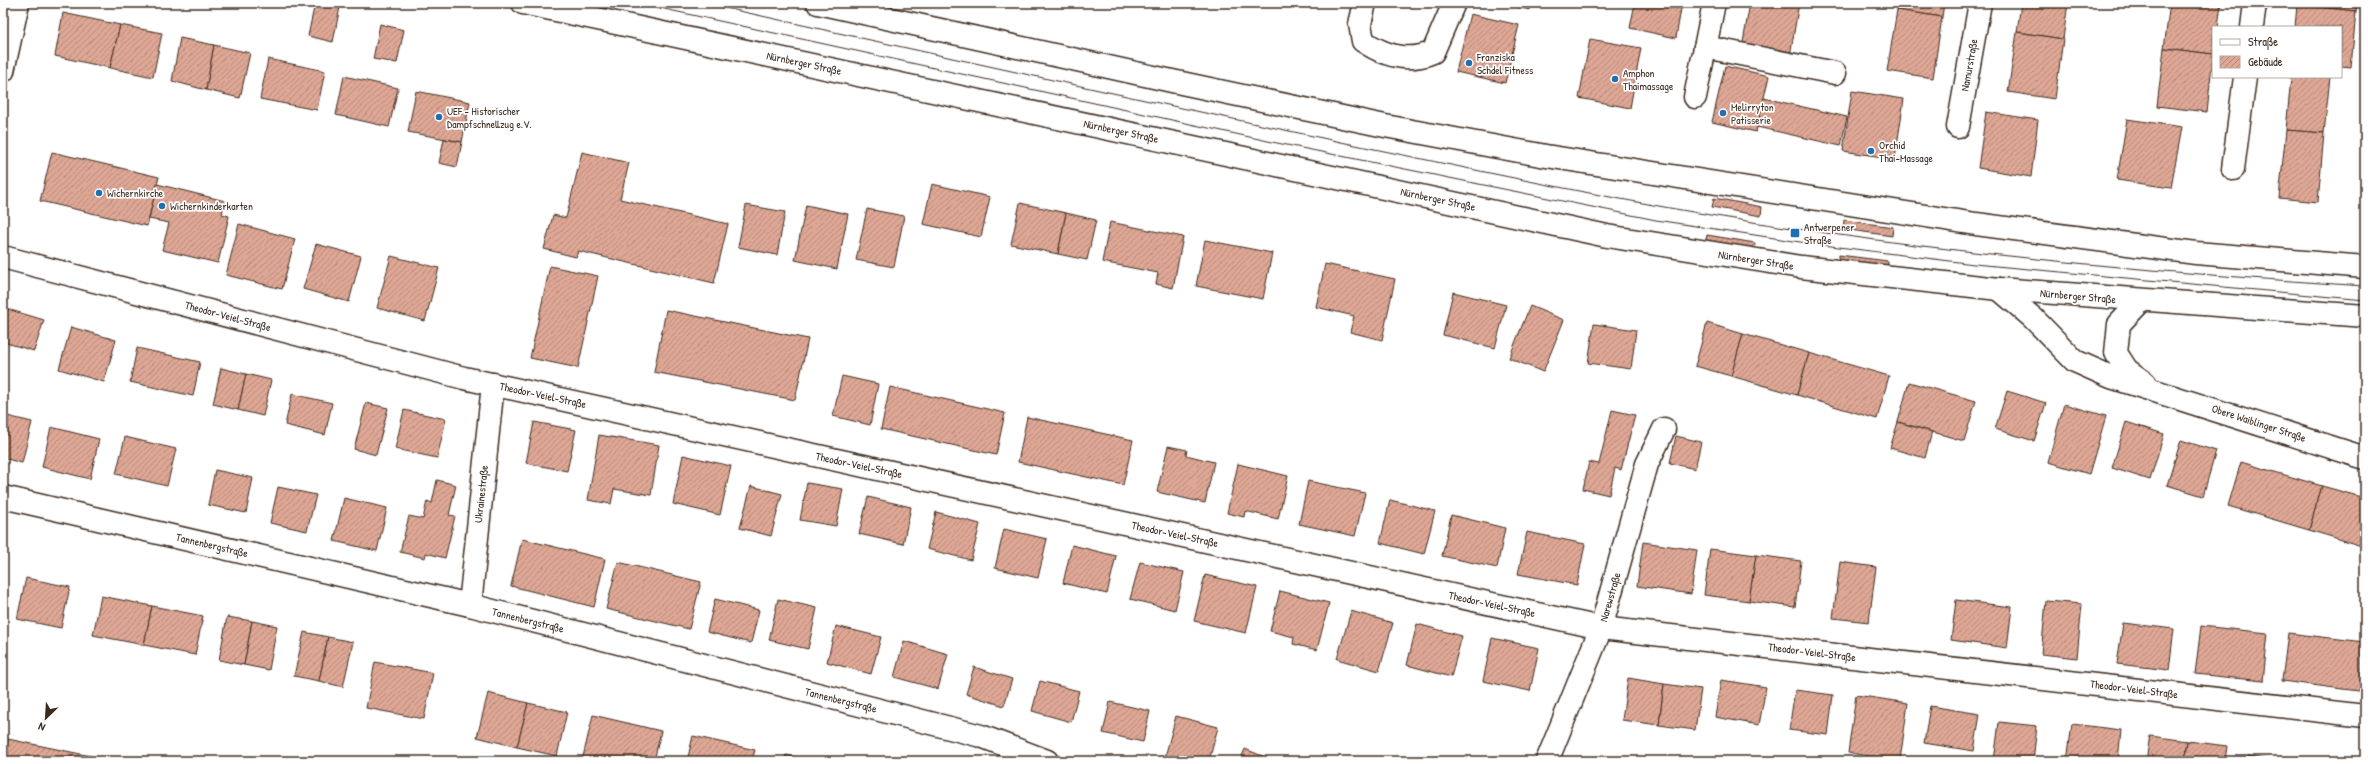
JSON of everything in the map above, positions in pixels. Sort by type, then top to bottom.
[{"type":"street","points":[[3,71],[18,3]]},
{"type":"street","name":"Nürnberger Straße","points":[[523,3],[1607,236],[1801,267],[1999,289],[2141,301],[2365,316]]},
{"type":"street","points":[[818,3],[1259,100],[1546,156],[1984,226],[2210,255],[2365,267]]},
{"type":"street","points":[[1365,3],[1360,24],[1363,41],[1378,51],[1402,58],[1423,57],[1433,52],[1454,3]]},
{"type":"street","points":[[1695,97],[1714,3]]},
{"type":"street","name":"Namurstraße","points":[[1958,127],[1980,3]]},
{"type":"street","points":[[2252,26],[2255,3]]},
{"type":"street","points":[[1705,47],[1834,73]]},
{"type":"street","points":[[2233,169],[2245,78]]},
{"type":"street","name":"Theodor-Veiel-Straße","points":[[3,257],[464,378],[1601,628],[2365,716]]},
{"type":"street","name":"Obere Waiblinger Straße","points":[[1999,289],[2033,318],[2075,361],[2111,377],[2152,388],[2365,458]]},
{"type":"street","name":"Obere Waiblinger Straße","points":[[2141,301],[2118,324],[2116,353],[2127,370],[2152,388]]},
{"type":"street","name":"Ukrainestraße","points":[[470,605],[493,384]]},
{"type":"street","name":"Narewstraße","points":[[1547,761],[1601,628],[1647,464],[1664,429]]},
{"type":"street","name":"Tannenbergstraße","points":[[3,497],[470,605],[981,736],[1047,761]]},
{"type":"building","points":[[315,3],[340,7],[333,42],[308,36]]},
{"type":"building","points":[[1499,3],[1531,3],[1530,10]]},
{"type":"building","points":[[1635,3],[1682,3],[1676,38],[1630,28]]},
{"type":"building","points":[[1750,3],[1799,3],[1790,56],[1742,48]]},
{"type":"building","points":[[1898,3],[1944,3],[1942,17],[1897,10]]},
{"type":"building","points":[[2021,3],[2068,3],[2063,39],[2017,32]]},
{"type":"building","points":[[2170,3],[2221,3],[2218,26],[2212,26],[2212,54],[2164,48]]},
{"type":"building","points":[[2298,3],[2357,3],[2356,11],[2297,5]]},
{"type":"building","points":[[2297,5],[2356,11],[2351,67],[2342,66],[2342,26],[2295,26]]},
{"type":"building","points":[[1897,10],[1942,17],[1933,78],[1887,71]]},
{"type":"building","points":[[63,13],[120,25],[110,68],[55,56]]},
{"type":"building","points":[[1470,14],[1519,25],[1505,83],[1456,72]]},
{"type":"building","points":[[380,24],[404,30],[397,63],[373,59]]},
{"type":"building","points":[[120,25],[162,33],[153,77],[110,68]]},
{"type":"building","points":[[2017,32],[2063,39],[2055,99],[2008,92]]},
{"type":"building","points":[[180,38],[214,45],[206,90],[172,81]]},
{"type":"building","points":[[1590,39],[1641,48],[1630,108],[1579,98]]},
{"type":"building","points":[[214,45],[250,53],[240,98],[206,90]]},
{"type":"building","points":[[2164,48],[2212,54],[2207,112],[2157,106]]},
{"type":"building","points":[[268,59],[325,71],[317,110],[260,99]]},
{"type":"building","points":[[1725,66],[1769,76],[1756,132],[1712,122]]},
{"type":"building","points":[[344,76],[398,88],[389,127],[336,115]]},
{"type":"building","points":[[2291,78],[2330,78],[2324,133],[2286,130]]},
{"type":"building","name":"UEF - Historischer Dampfschnellzug e.V.","points":[[416,91],[470,102],[462,142],[408,132]]},
{"type":"building","points":[[1852,91],[1904,99],[1895,159],[1843,151]]},
{"type":"building","points":[[1764,98],[1847,117],[1841,146],[1757,127]]},
{"type":"building","points":[[1986,112],[2038,120],[2031,177],[1978,168]]},
{"type":"building","points":[[2127,119],[2182,127],[2171,188],[2117,180]]},
{"type":"building","points":[[2286,130],[2324,133],[2318,202],[2279,198]]},
{"type":"building","points":[[444,139],[462,142],[457,167],[439,163]]},
{"type":"building","name":"Wichernkirche","points":[[52,152],[159,177],[147,226],[40,201]]},
{"type":"building","points":[[582,152],[629,163],[620,199],[728,224],[714,283],[578,251],[576,257],[544,249],[553,215],[566,218]]},
{"type":"building","points":[[157,184],[225,201],[222,214],[229,216],[218,263],[162,250],[169,223],[149,219]]},
{"type":"building","points":[[932,184],[990,197],[981,237],[923,224]]},
{"type":"building","points":[[1714,198],[1762,207],[1761,216],[1712,207]]},
{"type":"building","points":[[1020,203],[1066,213],[1058,254],[1011,244]]},
{"type":"building","points":[[746,205],[785,212],[777,255],[738,247]]},
{"type":"building","points":[[806,205],[848,214],[837,269],[795,260]]},
{"type":"building","points":[[867,209],[904,216],[894,267],[856,260]]},
{"type":"building","points":[[1066,213],[1096,220],[1087,260],[1058,254]]},
{"type":"building","points":[[1844,220],[1893,227],[1892,236],[1843,229]]},
{"type":"building","points":[[1110,222],[1183,237],[1173,288],[1156,284],[1158,273],[1102,262]]},
{"type":"building","points":[[239,224],[295,239],[282,289],[226,275]]},
{"type":"building","points":[[1707,235],[1755,243],[1754,252],[1705,244]]},
{"type":"building","points":[[1205,240],[1272,253],[1263,299],[1196,286]]},
{"type":"building","points":[[316,244],[361,256],[349,302],[303,289]]},
{"type":"building","points":[[1839,255],[1888,261],[1887,270],[1838,263]]},
{"type":"building","points":[[391,256],[439,268],[425,321],[377,308]]},
{"type":"building","points":[[1325,264],[1395,279],[1382,340],[1350,332],[1354,316],[1316,307]]},
{"type":"building","points":[[550,266],[598,276],[578,368],[530,358]]},
{"type":"building","points":[[1453,292],[1506,305],[1495,348],[1443,335]]},
{"type":"building","points":[[1530,306],[1564,320],[1543,372],[1509,358]]},
{"type":"building","points":[[4,308],[44,320],[34,351],[3,342]]},
{"type":"building","points":[[666,310],[808,339],[795,400],[654,372]]},
{"type":"building","points":[[1707,323],[1743,334],[1731,376],[1695,366]]},
{"type":"building","points":[[1594,324],[1636,330],[1631,369],[1588,363]]},
{"type":"building","points":[[71,327],[116,340],[104,382],[59,369]]},
{"type":"building","points":[[1743,334],[1809,353],[1797,395],[1731,376]]},
{"type":"building","points":[[137,348],[200,362],[193,396],[130,382]]},
{"type":"building","points":[[1809,353],[1889,376],[1877,419],[1797,395]]},
{"type":"building","points":[[221,368],[246,374],[238,410],[213,404]]},
{"type":"building","points":[[246,374],[271,380],[263,416],[238,410]]},
{"type":"building","points":[[842,376],[878,384],[870,425],[833,416]]},
{"type":"building","points":[[1909,382],[1976,401],[1964,441],[1898,422]]},
{"type":"building","points":[[890,387],[1005,413],[996,455],[881,429]]},
{"type":"building","points":[[2007,391],[2046,403],[2034,441],[1995,429]]},
{"type":"building","points":[[292,394],[332,403],[325,435],[285,425]]},
{"type":"building","points":[[366,403],[388,408],[376,455],[354,449]]},
{"type":"building","points":[[2064,404],[2106,416],[2089,474],[2048,462]]},
{"type":"building","points":[[404,410],[446,419],[437,458],[395,449]]},
{"type":"building","points":[[1612,410],[1635,415],[1621,470],[1615,468],[1609,495],[1583,489],[1589,462],[1599,464]]},
{"type":"building","points":[[3,415],[32,422],[22,463],[3,458]]},
{"type":"building","points":[[1027,417],[1133,440],[1123,485],[1018,462]]},
{"type":"building","points":[[534,422],[576,430],[567,471],[526,463]]},
{"type":"building","points":[[1898,422],[1932,432],[1925,458],[1890,448]]},
{"type":"building","points":[[2126,422],[2164,434],[2150,480],[2112,468]]},
{"type":"building","points":[[51,427],[99,439],[90,479],[42,467]]},
{"type":"building","points":[[599,435],[659,445],[651,495],[614,489],[611,504],[588,500]]},
{"type":"building","points":[[1676,436],[1701,442],[1695,469],[1670,463]]},
{"type":"building","points":[[125,437],[176,449],[167,486],[116,474]]},
{"type":"building","points":[[2181,440],[2216,451],[2203,496],[2167,485]]},
{"type":"building","points":[[1168,446],[1187,450],[1186,455],[1214,462],[1205,503],[1157,492]]},
{"type":"building","points":[[683,455],[731,466],[720,515],[673,504]]},
{"type":"building","points":[[2241,462],[2322,486],[2309,530],[2228,506]]},
{"type":"building","points":[[1238,464],[1288,476],[1278,519],[1245,511],[1244,517],[1227,513]]},
{"type":"building","points":[[215,470],[253,478],[246,513],[208,505]]},
{"type":"building","points":[[437,480],[456,485],[449,515],[455,516],[445,558],[426,553],[425,558],[400,552],[409,516],[423,519],[427,501],[432,503]]},
{"type":"building","points":[[1308,481],[1365,493],[1355,536],[1299,524]]},
{"type":"building","points":[[807,483],[843,489],[836,526],[800,520]]},
{"type":"building","points":[[751,486],[782,494],[771,536],[740,528]]},
{"type":"building","points":[[2322,486],[2365,498],[2365,547],[2309,530]]},
{"type":"building","points":[[278,487],[316,495],[307,531],[270,523]]},
{"type":"building","points":[[868,497],[911,507],[903,544],[859,534]]},
{"type":"building","points":[[344,498],[387,508],[377,551],[334,541]]},
{"type":"building","points":[[1390,500],[1435,511],[1424,554],[1380,543]]},
{"type":"building","points":[[936,512],[980,524],[971,560],[927,549]]},
{"type":"building","points":[[1451,515],[1505,528],[1497,568],[1442,556]]},
{"type":"building","points":[[1004,529],[1047,539],[1038,578],[995,568]]},
{"type":"building","points":[[1527,532],[1585,544],[1577,585],[1518,574]]},
{"type":"building","points":[[522,539],[605,559],[594,607],[511,586]]},
{"type":"building","points":[[1643,542],[1697,550],[1691,594],[1637,586]]},
{"type":"building","points":[[1072,545],[1116,556],[1107,594],[1063,583]]},
{"type":"building","points":[[1710,549],[1756,555],[1749,601],[1704,595]]},
{"type":"building","points":[[1756,555],[1801,561],[1795,607],[1749,601]]},
{"type":"building","points":[[618,562],[701,582],[689,629],[606,609]]},
{"type":"building","points":[[1140,562],[1184,572],[1175,610],[1130,599]]},
{"type":"building","points":[[1840,562],[1876,567],[1869,622],[1833,618]]},
{"type":"building","points":[[1205,575],[1257,587],[1246,633],[1194,621]]},
{"type":"building","points":[[26,578],[70,587],[61,628],[17,619]]},
{"type":"building","points":[[1280,591],[1329,603],[1317,650],[1293,644],[1294,637],[1270,631]]},
{"type":"building","points":[[101,596],[152,606],[144,645],[93,635]]},
{"type":"building","points":[[715,599],[759,610],[751,643],[707,632]]},
{"type":"building","points":[[778,599],[817,608],[808,649],[769,640]]},
{"type":"building","points":[[1956,600],[2012,607],[2007,648],[1951,640]]},
{"type":"building","points":[[2046,601],[2082,604],[2077,658],[2041,654]]},
{"type":"building","points":[[152,606],[203,616],[195,655],[144,645]]},
{"type":"building","points":[[1351,611],[1393,623],[1379,671],[1337,659]]},
{"type":"building","points":[[227,617],[252,621],[244,665],[219,660]]},
{"type":"building","points":[[252,621],[277,626],[269,670],[244,665]]},
{"type":"building","points":[[2123,623],[2174,629],[2169,670],[2117,664]]},
{"type":"building","points":[[1417,624],[1462,636],[1451,677],[1407,665]]},
{"type":"building","points":[[836,626],[881,637],[871,674],[827,662]]},
{"type":"building","points":[[2201,626],[2268,633],[2263,681],[2195,674]]},
{"type":"building","points":[[304,632],[328,637],[319,681],[294,676]]},
{"type":"building","points":[[2288,633],[2365,642],[2365,692],[2282,681]]},
{"type":"building","points":[[328,637],[353,642],[343,687],[319,681]]},
{"type":"building","points":[[1492,638],[1539,648],[1530,691],[1483,681]]},
{"type":"building","points":[[904,641],[948,654],[938,689],[894,677]]},
{"type":"building","points":[[375,662],[433,673],[424,719],[366,708]]},
{"type":"building","points":[[974,667],[1012,679],[1004,706],[966,694]]},
{"type":"building","points":[[1628,678],[1664,684],[1659,725],[1622,720]]},
{"type":"building","points":[[1721,680],[1766,687],[1759,725],[1715,717]]},
{"type":"building","points":[[1040,681],[1079,691],[1071,722],[1032,711]]},
{"type":"building","points":[[1664,684],[1701,689],[1695,730],[1659,725]]},
{"type":"building","points":[[1795,690],[1833,695],[1828,735],[1789,730]]},
{"type":"building","points":[[488,693],[528,703],[517,747],[477,737]]},
{"type":"building","points":[[1856,695],[1908,703],[1900,760],[1848,753]]},
{"type":"building","points":[[1110,702],[1150,711],[1143,742],[1103,733]]},
{"type":"building","points":[[528,703],[567,712],[557,756],[517,747]]},
{"type":"building","points":[[1930,706],[1980,714],[1974,751],[1924,743]]},
{"type":"building","points":[[593,715],[661,731],[654,761],[582,761]]},
{"type":"building","points":[[1176,716],[1218,727],[1209,761],[1179,761],[1165,757]]},
{"type":"building","points":[[1999,722],[2037,726],[2033,761],[1994,761]]},
{"type":"building","points":[[2072,724],[2121,730],[2118,761],[2067,761]]},
{"type":"building","points":[[693,736],[755,750],[752,761],[687,761]]},
{"type":"building","points":[[2150,736],[2188,741],[2185,761],[2146,761]]},
{"type":"building","points":[[3,738],[105,759],[105,761],[3,761]]},
{"type":"building","points":[[2188,741],[2227,746],[2225,761],[2185,761]]},
{"type":"building","points":[[1245,749],[1275,761],[1240,761]]},
{"type":"building","points":[[786,755],[809,761],[784,761]]},
{"type":"building","points":[[2248,756],[2277,761],[2247,761]]},
{"type":"tram line","points":[[637,3],[1277,143],[1656,220],[1807,243],[1974,264],[2365,300]]},
{"type":"tram line","points":[[703,3],[1101,91],[1341,142],[1669,208],[1796,229],[1958,250],[2121,267],[2365,286]]},
{"type":"place","name":"Franziska Schdel Fitness","points":[[1469,63]]},
{"type":"place","name":"Amphon Thaimassage","points":[[1615,79]]},
{"type":"place","name":"Melirryton Patisserie","points":[[1723,113]]},
{"type":"place","name":"UEF - Historischer Dampfschnellzug e.V.","points":[[439,117]]},
{"type":"place","name":"Orchid Thai-Massage","points":[[1871,151]]},
{"type":"place","name":"Wichernkirche","points":[[99,193]]},
{"type":"place","name":"Wichernkinderkarten","points":[[162,206]]},
{"type":"place","name":"Antwerpener Straße","points":[[1795,233]]}]
